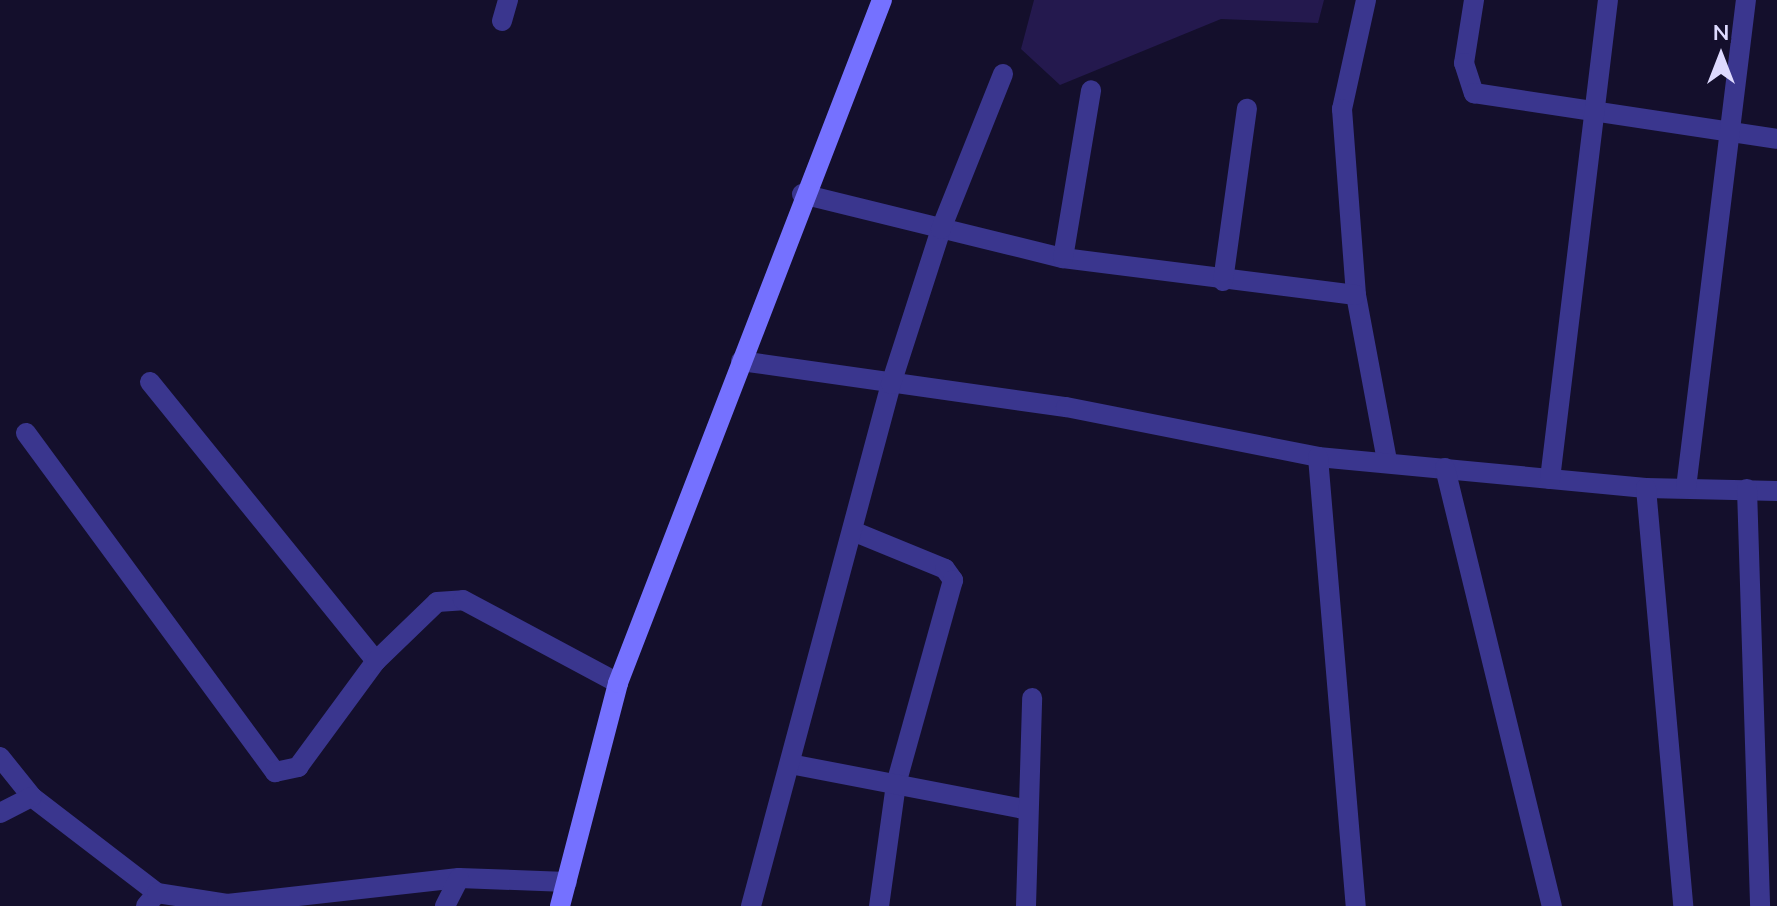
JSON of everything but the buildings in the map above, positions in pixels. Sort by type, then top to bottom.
[{"type":"main road","points":[[560,906],[618,683],[802,194],[882,0]]},
{"type":"street","points":[[502,21],[508,0]]},
{"type":"street","points":[[1366,0],[1342,109],[1356,295],[1387,461]]},
{"type":"street","points":[[1474,0],[1464,63],[1474,93],[1593,115],[1777,139]]},
{"type":"street","points":[[1550,479],[1608,0]]},
{"type":"street","points":[[1686,488],[1746,0]]},
{"type":"street","points":[[751,906],[855,532],[891,384],[941,229],[1003,74]]},
{"type":"street","points":[[1063,258],[1091,90]]},
{"type":"street","points":[[1223,281],[1247,109]]},
{"type":"street","points":[[802,194],[1063,258],[1223,281],[1356,295]]},
{"type":"street","points":[[741,361],[1066,407],[1318,457],[1387,461],[1646,488],[1777,491]]},
{"type":"street","points":[[150,382],[376,661]]},
{"type":"street","points":[[26,433],[267,768],[282,774],[298,767],[376,661],[429,606],[463,600],[618,683]]},
{"type":"street","points":[[1318,457],[1356,906]]},
{"type":"street","points":[[1445,468],[1552,906]]},
{"type":"street","points":[[1646,488],[1683,906]]},
{"type":"street","points":[[1747,489],[1760,906]]},
{"type":"street","points":[[855,532],[945,569],[953,580],[896,784],[879,906]]},
{"type":"street","points":[[1026,906],[1032,698]]},
{"type":"street","points":[[0,757],[32,797],[152,899],[227,904],[459,878],[567,882]]},
{"type":"street","points":[[790,764],[1028,810]]},
{"type":"street","points":[[0,813],[32,797]]},
{"type":"street","points":[[445,906],[459,878]]}]
